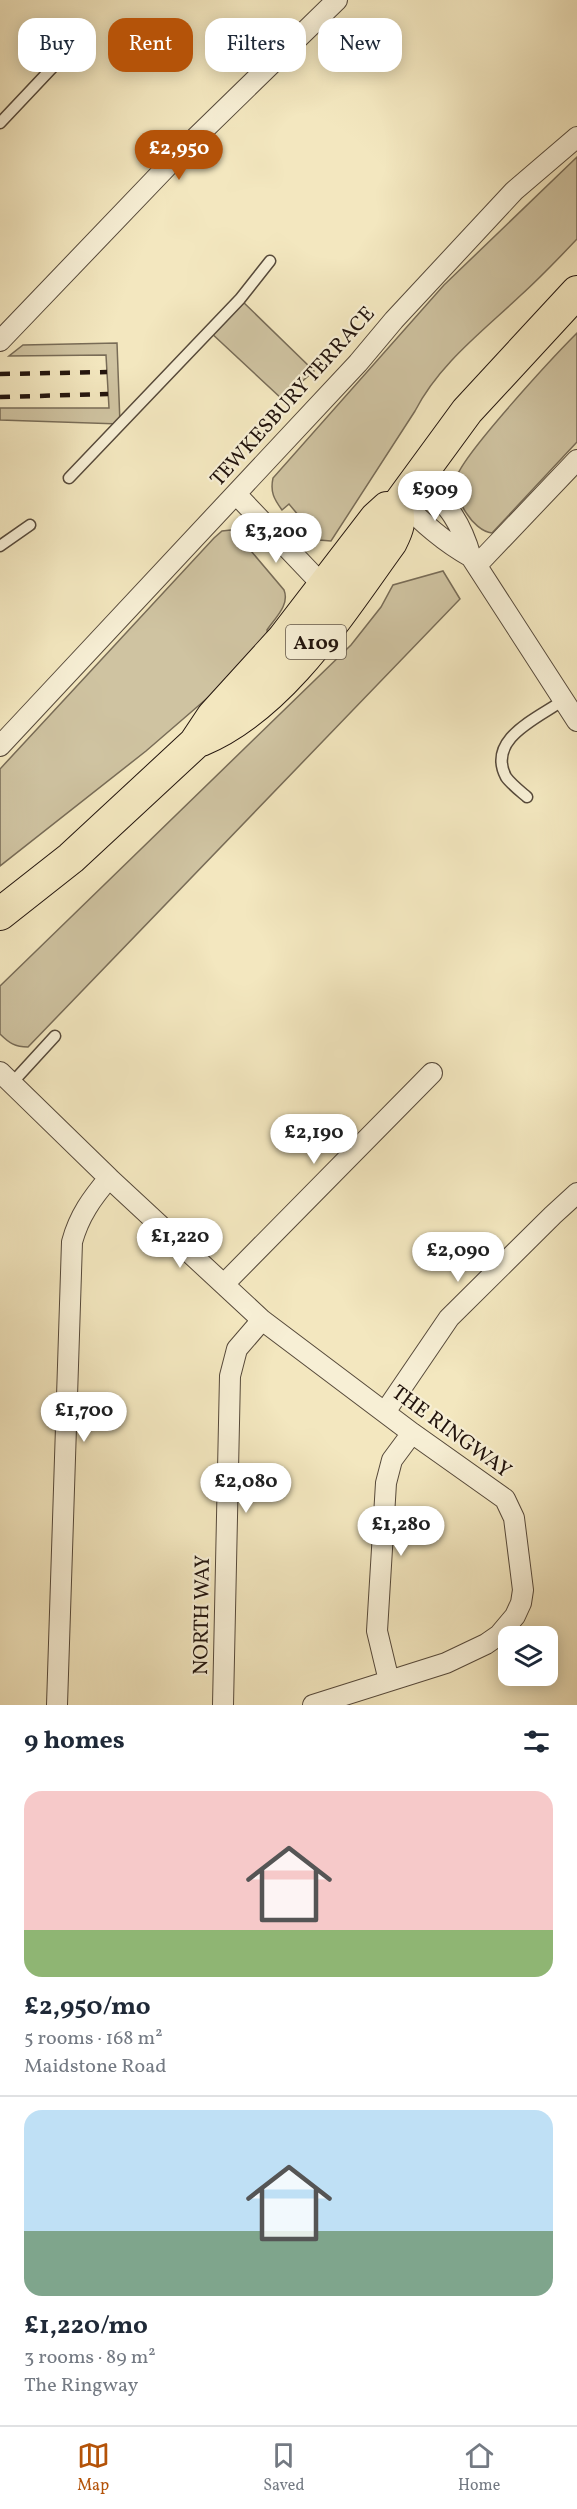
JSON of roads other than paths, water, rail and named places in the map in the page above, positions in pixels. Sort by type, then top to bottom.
[{"type":"main road","points":[[398,505],[467,411],[577,292]]},
{"type":"main road","name":"A109","points":[[0,914],[71,858],[195,743],[225,730],[255,709],[290,673],[334,597],[391,542],[397,529],[398,505]]},
{"type":"street","points":[[0,341],[181,152],[337,0]]},
{"type":"street","name":"TEWKESBURY TERRACE","points":[[0,746],[358,363],[394,320],[514,191],[577,137]]},
{"type":"street","points":[[474,561],[577,460]]},
{"type":"street","points":[[419,476],[447,507],[464,531],[474,561],[577,721]]},
{"type":"street","points":[[236,494],[334,597]]},
{"type":"street","points":[[398,505],[474,561]]},
{"type":"street","points":[[224,1284],[432,1073]]},
{"type":"street","name":"THE RINGWAY","points":[[6,1078],[109,1178],[262,1320],[412,1433],[505,1499],[514,1518],[523,1590],[521,1603],[515,1616],[499,1635],[486,1644],[446,1663],[313,1705]]},
{"type":"street","points":[[55,1704],[72,1242],[77,1224],[92,1197],[109,1178]]},
{"type":"street","points":[[385,1412],[449,1318],[577,1193]]},
{"type":"street","name":"NORTH WAY","points":[[223,1705],[230,1376],[237,1349],[262,1320]]},
{"type":"street","points":[[389,1681],[377,1631],[386,1483],[392,1460],[412,1433]]},
{"type":"lane","points":[[0,123],[48,72]]},
{"type":"lane","points":[[69,478],[240,299],[270,261]]},
{"type":"lane","points":[[0,546],[30,525]]},
{"type":"lane","points":[[527,797],[507,779],[502,765],[502,754],[508,739],[562,701]]},
{"type":"lane","points":[[6,1078],[56,1036]]},
{"type":"railway","points":[[0,374],[107,372]]},
{"type":"railway","points":[[0,397],[108,394]]}]
